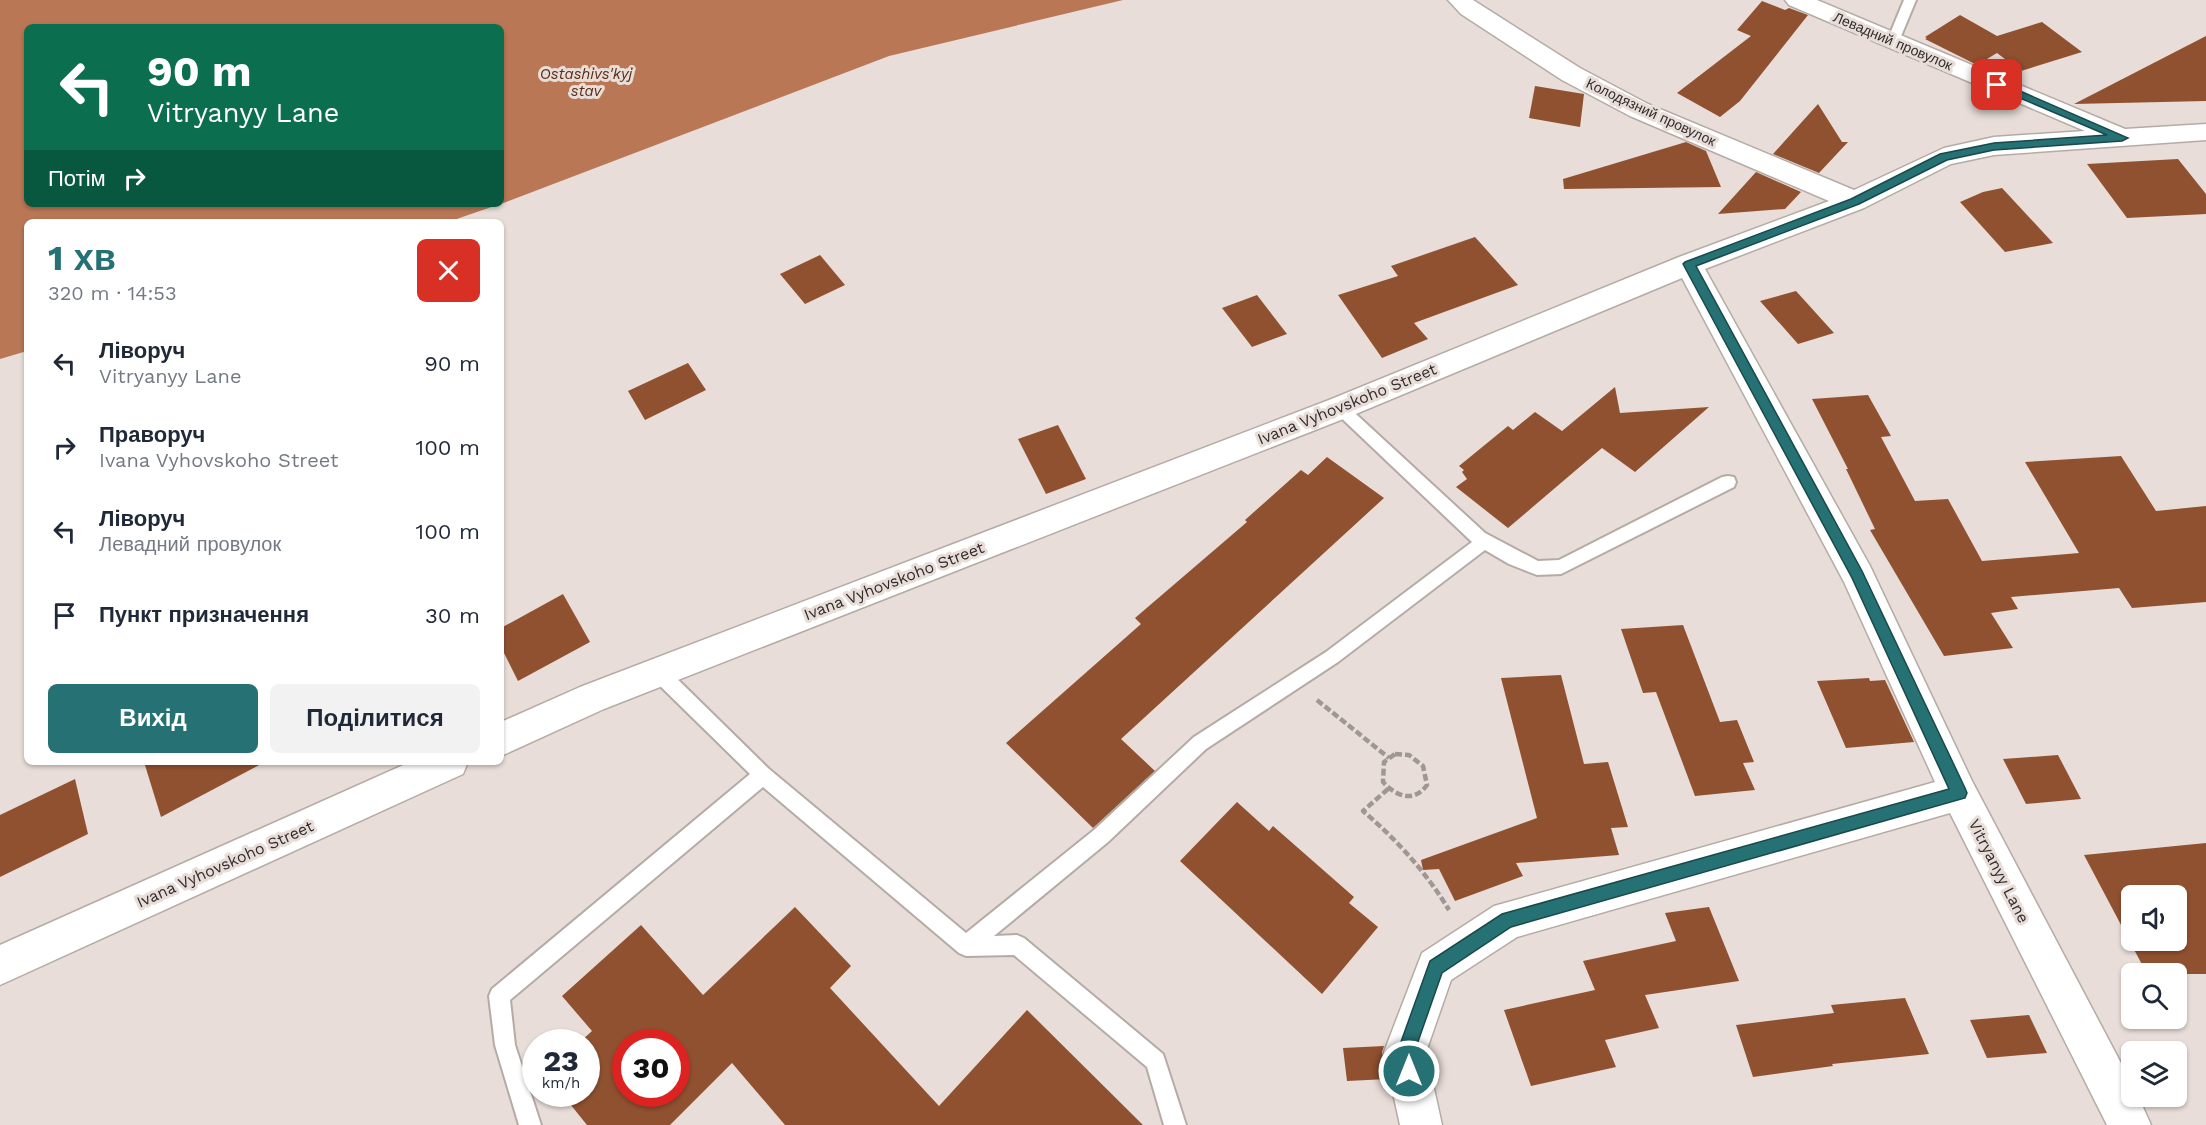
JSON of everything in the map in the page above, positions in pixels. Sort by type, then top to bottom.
[{"type":"street","name":"Колодязний провулок","points":[[1460,0],[1469,9],[1570,74],[1639,110],[1855,201]]},
{"type":"street","name":"Левадний провулок","points":[[1797,0],[2122,138]]},
{"type":"street","name":"Ivana Vyhovskoho Street","points":[[504,738],[592,698],[1340,408],[1689,264],[1855,201],[1944,157],[1994,146],[2206,132]]},
{"type":"street","name":"Vitryanyy Lane","points":[[1689,264],[1858,576],[1959,793],[2130,1125]]},
{"type":"street","name":"Ivana Vyhovskoho Street","points":[[0,965],[443,765]]},
{"type":"street","points":[[1421,1125],[1406,1053],[1436,967],[1508,920],[1959,793]]},
{"type":"lane","points":[[1893,40],[1910,0]]},
{"type":"lane","points":[[1340,408],[1485,541],[1515,560],[1537,568],[1561,567],[1728,482]]},
{"type":"lane","points":[[966,946],[1101,836],[1200,743],[1332,657],[1485,541]]},
{"type":"lane","points":[[658,672],[764,775],[966,946],[1017,945],[1156,1061],[1175,1125]]},
{"type":"lane","points":[[530,1125],[505,1045],[499,996],[764,775]]},
{"type":"path","points":[[1312,696],[1389,758]]},
{"type":"path","points":[[1402,754],[1417,759],[1423,764],[1428,778],[1424,791],[1417,796],[1402,797],[1388,789],[1383,783],[1382,776],[1384,762],[1389,758],[1402,754]]},
{"type":"path","points":[[1388,789],[1364,811],[1401,847],[1430,883],[1450,914]]},
{"type":"water","name":"Ostashivs'kyj stav","points":[[0,0],[1123,0],[889,56],[504,203],[504,24],[24,24],[24,207],[491,207],[457,219],[24,219],[24,352],[0,359]]},
{"type":"building","points":[[1762,1],[1785,10],[1789,8],[1808,15],[1740,101],[1720,117],[1677,93],[1751,36],[1737,30]]},
{"type":"building","points":[[1960,15],[1997,36],[2042,22],[2082,52],[2021,71],[1997,53],[1977,65],[1925,39]]},
{"type":"building","points":[[2206,36],[2206,101],[2074,104]]},
{"type":"building","points":[[1535,86],[1584,94],[1580,127],[1529,118]]},
{"type":"building","points":[[1818,104],[1842,142],[1848,142],[1819,173],[1773,154]]},
{"type":"building","points":[[1686,142],[1706,151],[1721,187],[1564,189],[1563,179]]},
{"type":"building","points":[[2178,159],[2206,194],[2206,214],[2127,218],[2087,164]]},
{"type":"building","points":[[1756,172],[1801,192],[1785,209],[1718,214]]},
{"type":"building","points":[[2002,188],[2053,243],[2005,252],[1960,202],[1983,192]]},
{"type":"building","points":[[1475,237],[1518,285],[1414,323],[1428,339],[1382,358],[1338,295],[1398,276],[1391,266]]},
{"type":"building","points":[[820,255],[845,285],[805,304],[780,274]]},
{"type":"building","points":[[1796,291],[1834,333],[1798,344],[1760,301]]},
{"type":"building","points":[[1257,295],[1287,334],[1252,347],[1222,308]]},
{"type":"building","points":[[688,363],[706,390],[645,420],[628,391]]},
{"type":"building","points":[[1615,387],[1620,413],[1709,407],[1635,472],[1602,448],[1508,528],[1456,487],[1467,479],[1462,472],[1464,470],[1459,466],[1508,426],[1513,430],[1535,412],[1562,431]]},
{"type":"building","points":[[1868,395],[1891,436],[1881,437],[1915,501],[1948,499],[1982,561],[2079,553],[2025,462],[2121,456],[2156,511],[2206,506],[2206,602],[2132,608],[2119,588],[2011,597],[2018,609],[1991,613],[2013,648],[1944,656],[1870,530],[1875,529],[1846,469],[1848,469],[1812,399]]},
{"type":"building","points":[[1058,425],[1086,479],[1046,494],[1018,439]]},
{"type":"building","points":[[1327,457],[1384,498],[1121,739],[1155,771],[1093,828],[1006,743],[1141,624],[1135,618],[1247,522],[1245,520],[1301,470],[1308,475]]},
{"type":"building","points":[[563,594],[590,642],[518,681],[504,653],[504,626]]},
{"type":"building","points":[[1683,625],[1720,722],[1737,720],[1754,762],[1743,763],[1755,790],[1695,796],[1656,692],[1643,693],[1621,629]]},
{"type":"building","points":[[1561,675],[1584,764],[1608,762],[1628,827],[1611,828],[1619,855],[1516,863],[1523,876],[1455,901],[1439,869],[1423,870],[1421,860],[1537,818],[1501,678]]},
{"type":"building","points":[[1869,678],[1870,681],[1885,680],[1914,742],[1846,748],[1817,681]]},
{"type":"building","points":[[2058,755],[2081,799],[2026,804],[2003,759]]},
{"type":"building","points":[[145,765],[259,765],[161,817]]},
{"type":"building","points":[[75,779],[88,834],[0,877],[0,815]]},
{"type":"building","points":[[1237,802],[1269,831],[1273,826],[1354,897],[1349,903],[1378,927],[1322,994],[1180,861]]},
{"type":"building","points":[[2206,843],[2206,974],[2187,974],[2187,963],[2141,963],[2135,951],[2187,951],[2187,885],[2121,885],[2121,925],[2084,855]]},
{"type":"building","points":[[795,907],[851,966],[830,988],[939,1106],[1027,1010],[1143,1125],[785,1125],[732,1063],[690,1105],[690,1029],[612,1029],[612,1107],[688,1107],[670,1125],[587,1125],[572,1107],[600,1107],[600,1029],[590,1029],[562,996],[641,925],[703,995]]},
{"type":"building","points":[[1709,907],[1739,981],[1645,995],[1659,1028],[1605,1040],[1616,1067],[1531,1086],[1504,1010],[1595,990],[1583,961],[1676,941],[1665,913]]},
{"type":"building","points":[[1905,998],[1929,1054],[1832,1064],[1833,1066],[1753,1077],[1736,1025],[1834,1013],[1831,1005]]},
{"type":"building","points":[[2029,1015],[2047,1053],[1987,1058],[1970,1020]]},
{"type":"building","points":[[1384,1046],[1382,1052],[1388,1079],[1347,1081],[1343,1048]]},
{"type":"route","points":[[1409,1071],[1406,1053],[1436,967],[1508,920],[1959,793],[1858,576],[1689,264],[1855,201],[1944,157],[1994,146],[2122,138],[1997,85]]}]
